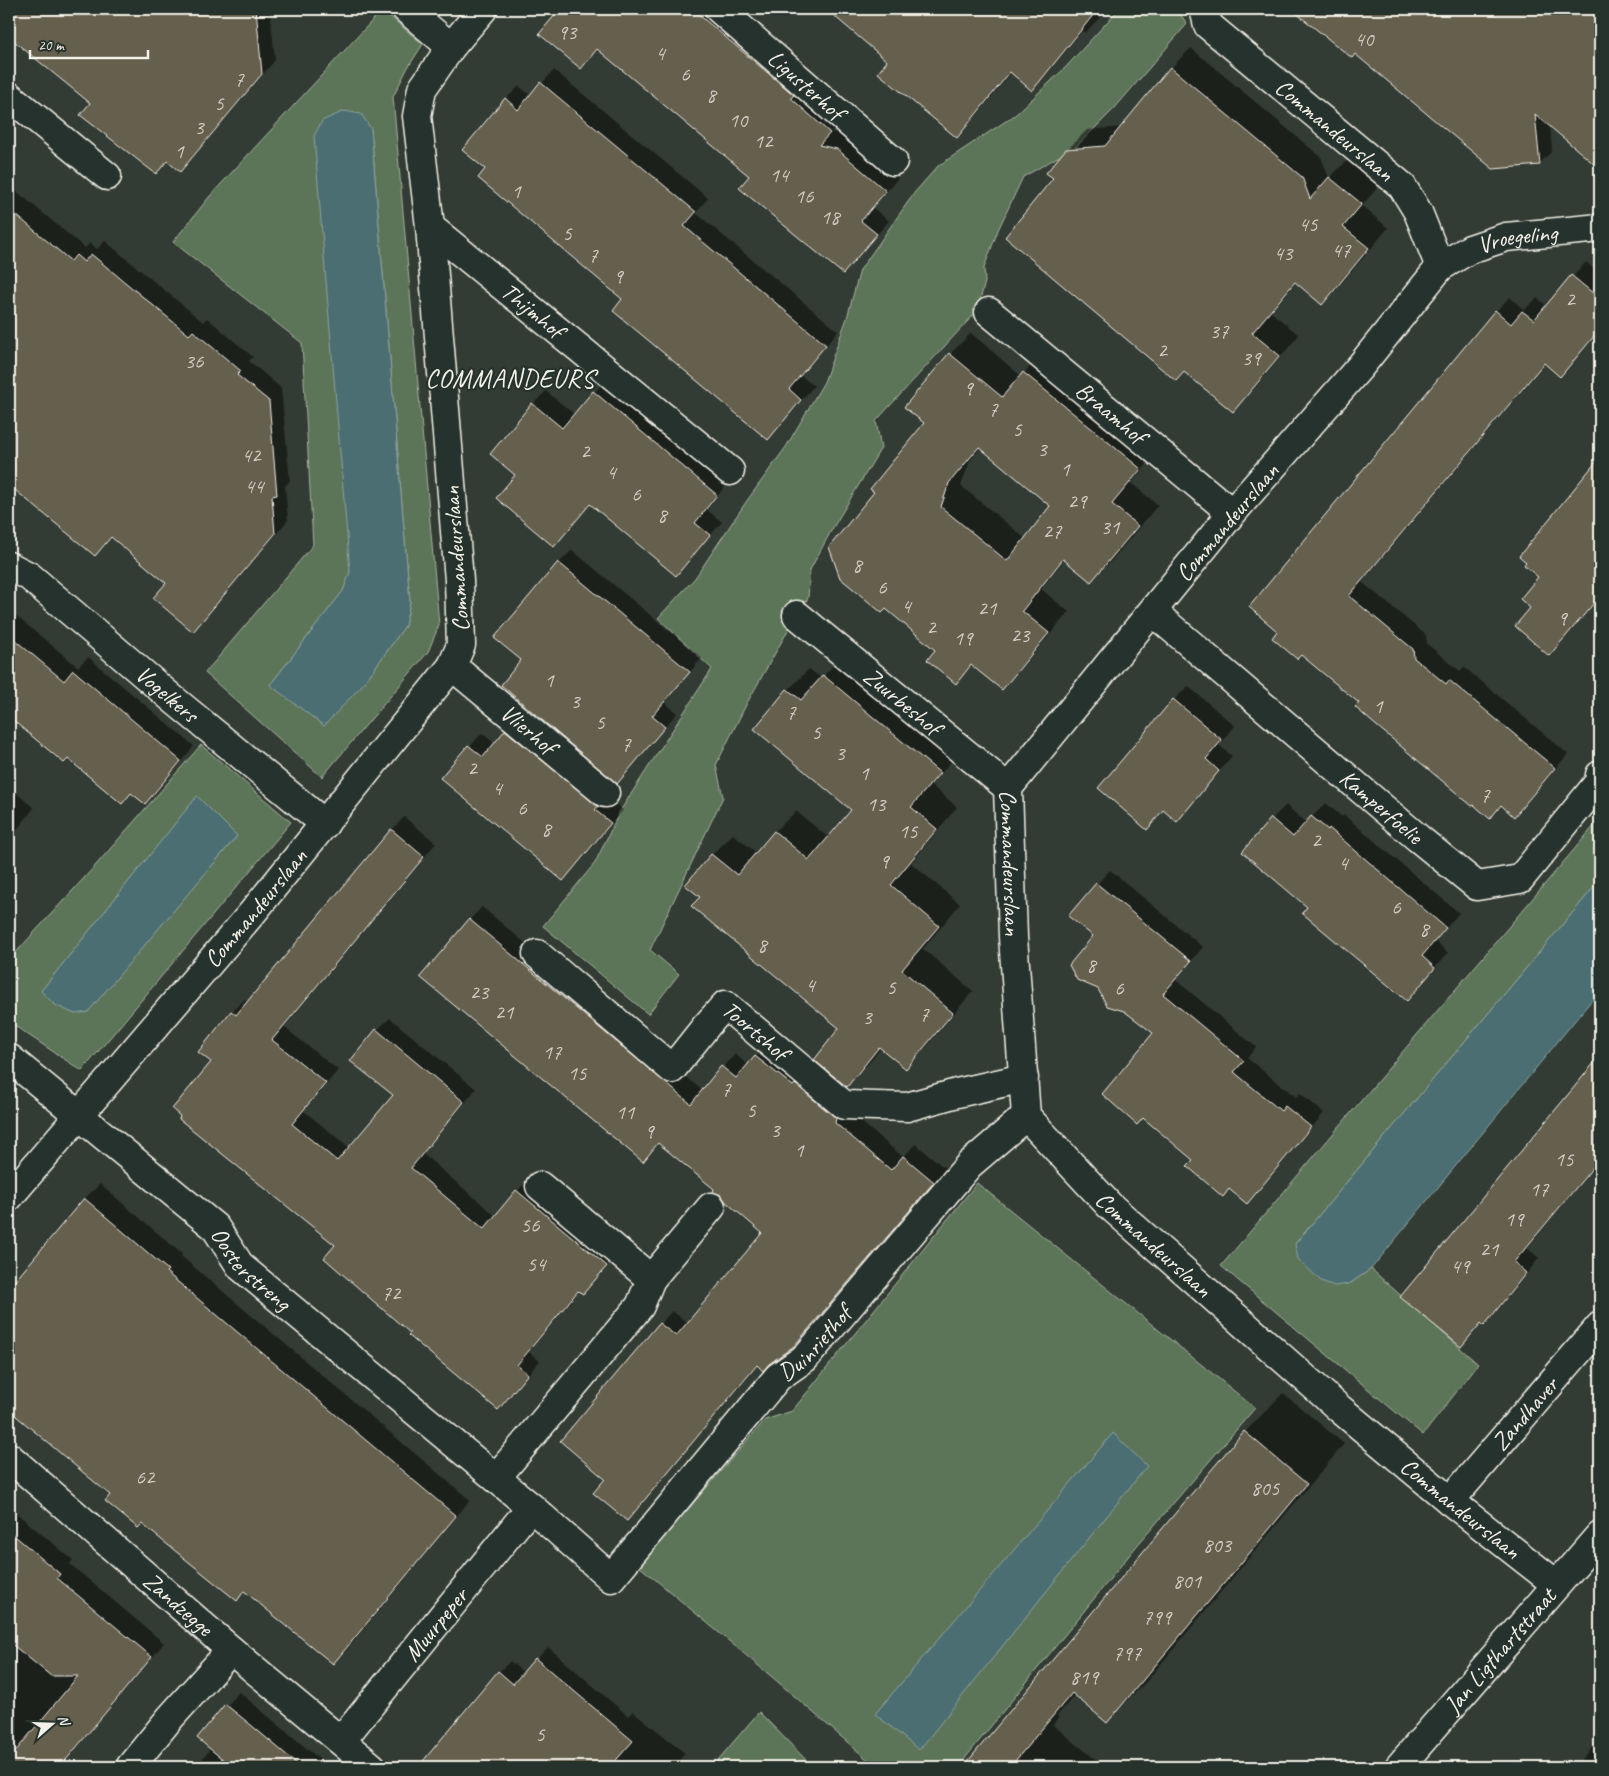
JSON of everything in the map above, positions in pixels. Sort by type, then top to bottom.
[{"type":"street","points":[[406,9],[451,47]]},
{"type":"street","name":"Commandeurslaan","points":[[9,1197],[253,912],[452,666],[461,645],[459,580],[430,226],[417,116],[422,89],[451,47],[483,9]]},
{"type":"street","name":"Ligusterhof","points":[[719,9],[893,161]]},
{"type":"street","name":"Commandeurslaan","points":[[1204,9],[1208,25],[1402,186],[1418,212],[1440,267],[1359,368],[1232,513],[1008,788],[1013,937],[1026,1116],[1109,1205],[1340,1409],[1450,1501],[1556,1584]]},
{"type":"street","points":[[9,96],[107,176]]},
{"type":"street","name":"Thijmhof","points":[[430,226],[730,471]]},
{"type":"street","name":"Vroegeling","points":[[1440,267],[1470,249],[1506,237],[1600,228]]},
{"type":"street","name":"Braamhof","points":[[989,312],[1232,513]]},
{"type":"street","name":"Vogelkers","points":[[9,566],[29,576],[174,700],[325,824]]},
{"type":"street","name":"Kamperfoelie","points":[[1153,612],[1410,832],[1477,886],[1520,879],[1599,782],[1600,775]]},
{"type":"street","name":"Zuurbeshof","points":[[798,615],[1008,788]]},
{"type":"street","name":"Vlierhof","points":[[452,666],[605,792]]},
{"type":"street","name":"Toortshof","points":[[537,954],[672,1069],[707,1024],[726,1005],[844,1105],[907,1107],[957,1093],[1024,1078]]},
{"type":"street","name":"Oosterstreng","points":[[9,1058],[215,1227],[241,1267],[531,1507],[611,1578]]},
{"type":"street","name":"Duinriethof","points":[[611,1578],[778,1377],[805,1358],[969,1165],[1026,1116]]},
{"type":"street","points":[[540,1186],[651,1278]]},
{"type":"street","points":[[496,1478],[640,1306],[651,1278],[711,1207]]},
{"type":"street","name":"Zandhaver","points":[[1450,1501],[1600,1326]]},
{"type":"street","name":"Zandzegge","points":[[9,1457],[231,1650],[170,1718],[130,1767]]},
{"type":"street","name":"Muurpeper","points":[[341,1741],[531,1507]]},
{"type":"street","name":"Jan Ligthartstraat","points":[[1399,1767],[1600,1535]]},
{"type":"street","points":[[231,1650],[372,1767]]},
{"type":"green space","points":[[1119,9],[1177,9],[1187,24],[1114,109],[1077,146],[1023,177],[998,230],[984,268],[985,282],[977,311],[876,421],[881,448],[810,570],[808,598],[747,703],[716,765],[723,797],[650,950],[679,974],[648,1014],[543,926],[595,863],[620,811],[712,669],[658,618],[695,578],[786,447],[824,382],[847,318],[860,270],[915,192],[938,166],[1015,115],[1066,67]]},
{"type":"green space","points":[[382,10],[423,44],[407,69],[393,97],[439,625],[428,652],[322,777],[205,673],[313,545],[302,343],[173,242],[210,196]],"holes":[[[361,115],[371,129],[410,602],[405,626],[364,683],[270,685],[343,591],[350,573]]]},
{"type":"green space","points":[[201,745],[291,822],[82,1071],[9,1022],[9,960],[96,865]],"holes":[[[197,797],[237,836],[88,1011],[75,1014],[41,991]]]},
{"type":"green space","points":[[1600,819],[1600,880],[1295,1244],[1349,1284],[1371,1269],[1478,1364],[1423,1435],[1221,1266]]},
{"type":"green space","points":[[977,1183],[1255,1408],[1135,1548],[958,1767],[876,1767],[639,1566],[765,1420],[792,1411]]},
{"type":"green space","points":[[759,1712],[813,1767],[712,1767]]},
{"type":"water","points":[[344,111],[361,114],[371,129],[410,602],[405,626],[364,683],[324,726],[270,685],[343,591],[350,572],[314,136],[322,121]]},
{"type":"water","points":[[197,796],[237,836],[88,1012],[75,1014],[55,1005],[41,991]]},
{"type":"water","points":[[1600,880],[1600,990],[1371,1269],[1349,1284],[1334,1286],[1321,1281],[1298,1259],[1295,1244]]},
{"type":"water","points":[[1113,1433],[1147,1466],[919,1750],[875,1714]]},
{"type":"building","points":[[9,9],[256,9],[262,74],[180,172],[167,161],[156,174],[80,115],[90,103],[9,37]]},
{"type":"building","points":[[560,9],[692,9],[794,95],[791,98],[830,133],[819,145],[837,149],[886,191],[861,221],[877,234],[843,274],[739,188],[749,176],[597,49],[581,69],[539,34]]},
{"type":"building","points":[[826,9],[1098,9],[1032,91],[1010,72],[957,138],[878,73],[887,61]]},
{"type":"building","points":[[1291,9],[1600,9],[1600,169],[1535,114],[1540,165],[1493,169],[1355,54],[1352,58]]},
{"type":"building","points":[[1170,67],[1302,177],[1310,199],[1329,177],[1362,204],[1343,227],[1369,248],[1322,305],[1295,282],[1252,333],[1280,356],[1233,412],[1184,372],[1176,381],[1005,237],[1053,178],[1046,173],[1066,149],[1105,146]]},
{"type":"building","points":[[540,82],[696,212],[684,226],[826,345],[789,389],[801,400],[768,440],[613,311],[622,299],[478,178],[485,169],[462,150],[505,98],[518,110]]},
{"type":"building","points":[[9,209],[71,261],[76,255],[84,262],[91,254],[189,335],[193,331],[241,371],[237,375],[269,401],[277,495],[272,496],[275,534],[193,632],[153,598],[166,583],[111,537],[95,556],[9,485]]},
{"type":"building","points":[[1571,275],[1600,299],[1600,329],[1560,377],[1544,363],[1349,596],[1413,649],[1414,658],[1446,684],[1449,680],[1555,768],[1514,817],[1501,805],[1490,819],[1355,707],[1359,703],[1301,655],[1297,659],[1272,638],[1277,631],[1249,607],[1495,310],[1511,324],[1522,311],[1534,320]]},
{"type":"building","points":[[949,353],[1002,397],[1023,372],[1141,469],[1112,504],[1138,526],[1091,582],[1063,559],[1022,611],[1049,633],[1002,690],[971,665],[956,684],[927,660],[935,650],[886,609],[882,613],[840,578],[829,547],[874,492],[870,489],[924,423],[904,407]],"holes":[[[979,447],[1050,506],[1007,561],[941,507],[949,483]]]},
{"type":"building","points":[[593,391],[717,495],[695,523],[710,535],[676,576],[590,504],[554,547],[496,498],[515,475],[490,454],[532,403],[562,428]]},
{"type":"building","points":[[1600,457],[1600,596],[1549,656],[1515,626],[1530,608],[1520,599],[1538,577],[1524,565],[1526,562],[1519,556]]},
{"type":"building","points":[[558,562],[690,672],[652,716],[665,727],[617,784],[501,685],[521,660],[494,638]]},
{"type":"building","points":[[9,635],[64,681],[73,670],[181,761],[145,804],[131,793],[122,804],[68,759],[64,763],[9,717]]},
{"type":"building","points":[[823,675],[940,773],[911,807],[937,829],[891,885],[939,926],[902,970],[953,1013],[906,1069],[879,1047],[847,1087],[814,1060],[839,1028],[691,906],[700,897],[685,885],[711,854],[737,875],[774,831],[809,860],[851,810],[754,729],[787,689],[801,700]]},
{"type":"building","points":[[1173,699],[1222,740],[1206,759],[1219,771],[1177,822],[1163,810],[1147,830],[1098,788]]},
{"type":"building","points":[[505,730],[598,806],[595,810],[611,823],[563,881],[440,778],[468,745],[483,757]]},
{"type":"building","points":[[1311,816],[1328,830],[1329,828],[1446,928],[1422,956],[1435,968],[1407,1001],[1302,913],[1307,907],[1242,852],[1271,818],[1293,837]]},
{"type":"building","points":[[391,829],[424,857],[272,1040],[326,1083],[292,1124],[337,1161],[393,1095],[350,1061],[376,1029],[464,1102],[411,1168],[484,1229],[516,1190],[607,1266],[583,1294],[578,1291],[517,1365],[528,1374],[498,1410],[408,1335],[410,1333],[324,1258],[335,1245],[179,1119],[180,1116],[172,1109],[211,1062],[198,1052],[231,1011],[236,1015]]},
{"type":"building","points":[[1096,883],[1191,961],[1163,994],[1244,1061],[1234,1072],[1281,1111],[1285,1106],[1311,1127],[1247,1204],[1229,1189],[1223,1197],[1187,1166],[1193,1160],[1143,1118],[1137,1125],[1102,1094],[1153,1033],[1124,1011],[1107,1006],[1098,989],[1077,980],[1069,965],[1093,936],[1068,916]]},
{"type":"building","points":[[469,919],[691,1104],[721,1066],[736,1078],[755,1056],[793,1086],[795,1084],[836,1118],[835,1123],[891,1170],[903,1156],[934,1182],[794,1346],[769,1364],[763,1371],[757,1365],[627,1521],[593,1493],[605,1479],[560,1441],[659,1323],[676,1336],[762,1233],[726,1202],[721,1195],[713,1192],[714,1189],[658,1143],[643,1162],[420,977]]},
{"type":"building","points":[[1600,1056],[1600,1159],[1514,1262],[1526,1273],[1484,1326],[1481,1323],[1461,1347],[1400,1297]]},
{"type":"building","points":[[84,1198],[168,1270],[166,1272],[456,1516],[333,1664],[244,1591],[237,1601],[142,1524],[138,1528],[105,1501],[110,1495],[9,1410],[9,1288]]},
{"type":"building","points":[[1244,1431],[1307,1484],[1258,1543],[1107,1723],[1072,1693],[1010,1767],[963,1767]]},
{"type":"building","points":[[9,1531],[60,1574],[57,1578],[152,1657],[60,1767],[9,1767],[9,1759],[78,1676],[51,1676],[9,1642]]},
{"type":"building","points":[[535,1658],[633,1741],[610,1767],[418,1767],[498,1671],[513,1684]]},
{"type":"building","points":[[225,1704],[301,1767],[232,1767],[197,1738]]},
{"type":"district","name":"COMMANDEURS","points":[[510,378]]}]
